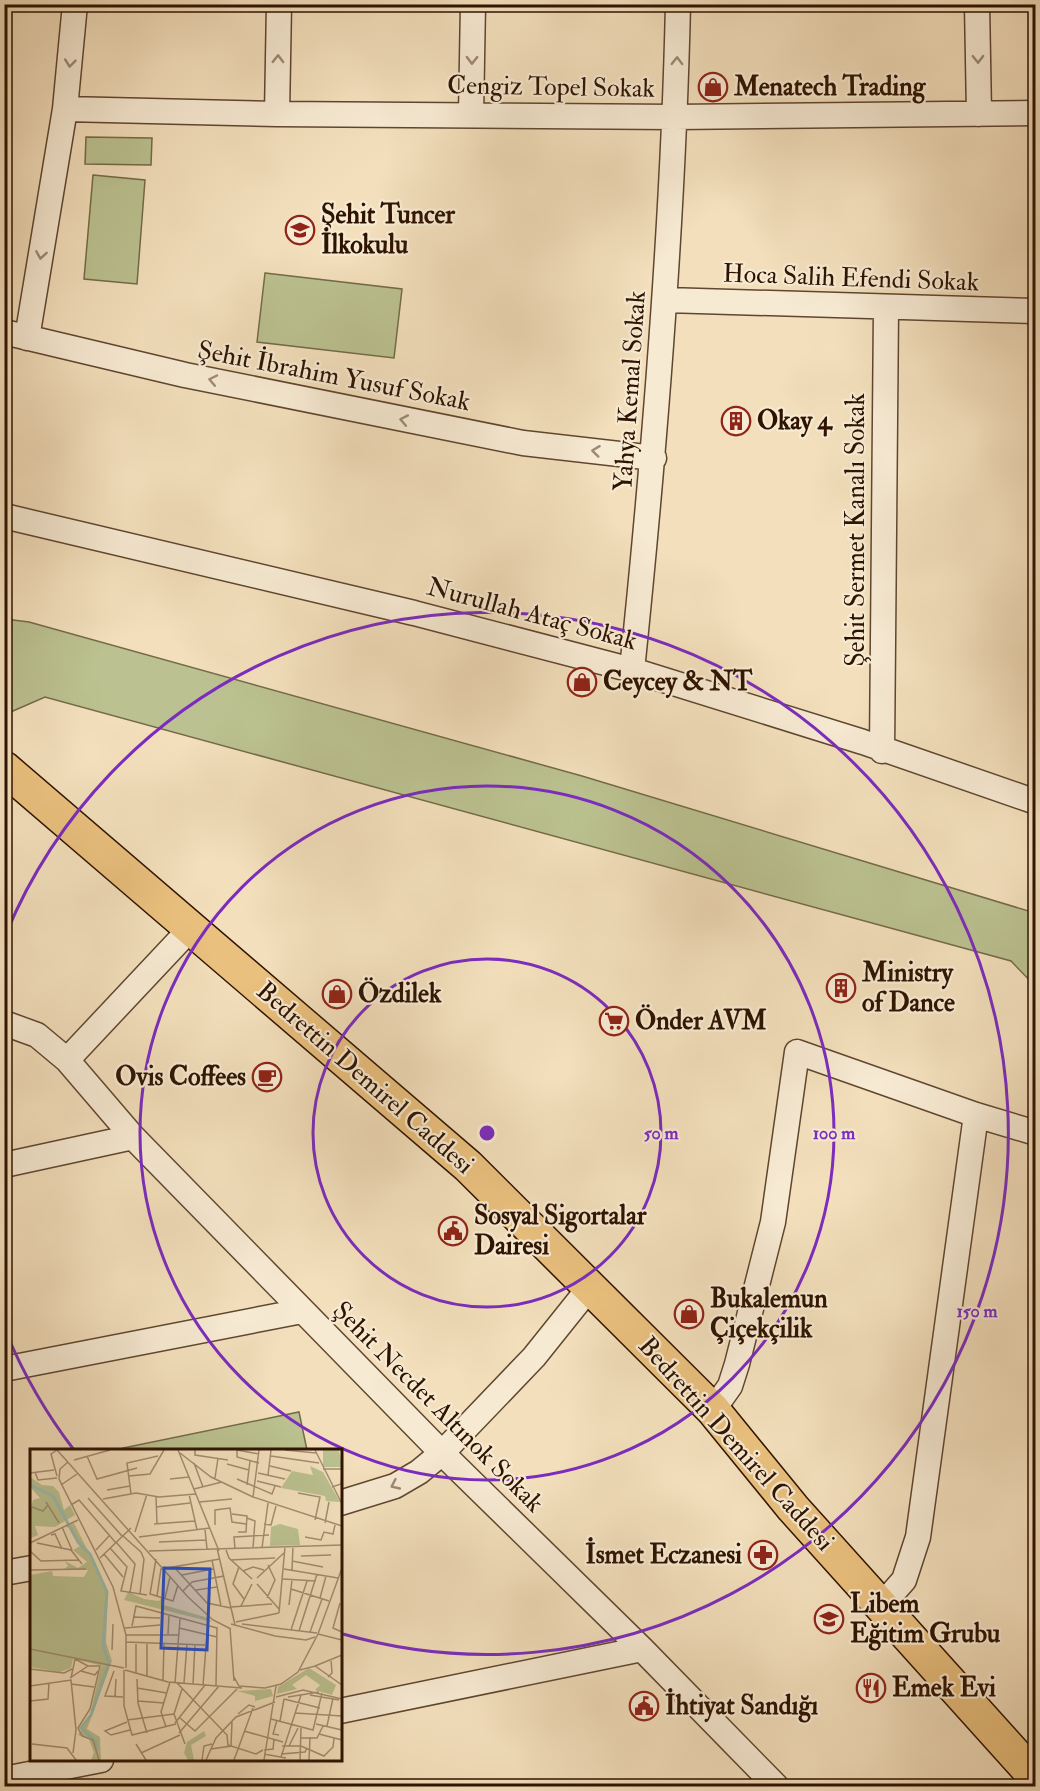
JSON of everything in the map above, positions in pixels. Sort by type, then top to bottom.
[{"type":"main road","name":"Bedrettin Demirel Caddesi","points":[[7,769],[468,1166],[713,1410],[793,1508],[1035,1778]]},
{"type":"street","points":[[16,335],[65,109],[75,4]]},
{"type":"street","points":[[277,114],[279,4]]},
{"type":"street","points":[[471,115],[473,4]]},
{"type":"street","name":"Yahya Kemal Sokak","points":[[632,670],[654,458],[666,300],[678,4]]},
{"type":"street","points":[[977,4],[979,114]]},
{"type":"street","name":"Cengiz Topel Sokak","points":[[65,109],[277,114],[675,117],[1035,113]]},
{"type":"street","name":"Hoca Salih Efendi Sokak","points":[[666,300],[886,309],[1035,311]]},
{"type":"street","name":"Şehit Sermet Kanalı Sokak","points":[[882,751],[886,309]]},
{"type":"street","name":"Şehit İbrahim Yusuf Sokak","points":[[16,335],[185,375],[523,443],[654,458]]},
{"type":"street","name":"Nurullah Ataç Sokak","points":[[4,516],[414,613],[632,670],[863,742],[882,751],[1035,802]]},
{"type":"street","points":[[67,1060],[192,927]]},
{"type":"street","name":"Şehit Necdet Altınok Sokak","points":[[4,1023],[37,1035],[67,1060],[133,1137],[302,1311],[442,1453],[642,1649],[776,1786]]},
{"type":"street","points":[[713,1410],[730,1386],[773,1222],[797,1052],[976,1115],[1035,1133]]},
{"type":"street","points":[[882,1605],[904,1580],[918,1537],[976,1115]]},
{"type":"street","points":[[4,1165],[133,1137]]},
{"type":"street","points":[[342,1502],[395,1485],[419,1472],[442,1453],[534,1356],[590,1287]]},
{"type":"street","points":[[4,1369],[302,1311]]},
{"type":"street","points":[[4,1573],[30,1568]]},
{"type":"street","points":[[342,1711],[642,1649]]},
{"type":"street","points":[[4,1779],[96,1761]]},
{"type":"street","points":[[1022,1786],[1035,1784]]},
{"type":"green space","points":[[86,137],[152,138],[151,165],[85,164]]},
{"type":"green space","points":[[93,175],[145,180],[137,284],[84,279]]},
{"type":"green space","points":[[265,273],[402,289],[394,358],[257,342]]},
{"type":"green space","points":[[5,619],[29,622],[582,776],[1035,913],[1035,986],[1011,961],[45,697],[6,714]]},
{"type":"green space","points":[[299,1412],[307,1449],[124,1449]]},
{"type":"place","name":"Menatech Trading","points":[[713,87]]},
{"type":"place","name":"Şehit Tuncer İlkokulu","points":[[300,230]]},
{"type":"place","name":"Okay 4","points":[[736,421]]},
{"type":"place","name":"Ceycey & NT","points":[[582,682]]},
{"type":"place","name":"Ministry of Dance","points":[[841,988]]},
{"type":"place","name":"Özdilek","points":[[337,994]]},
{"type":"place","name":"Önder AVM","points":[[614,1021]]},
{"type":"place","name":"Ovis Coffees","points":[[267,1077]]},
{"type":"place","name":"Sosyal Sigortalar Dairesi","points":[[453,1231]]},
{"type":"place","name":"Bukalemun Çiçekçilik","points":[[689,1314]]},
{"type":"place","name":"İsmet Eczanesi","points":[[763,1555]]},
{"type":"place","name":"Libem Eğitim Grubu","points":[[829,1619]]},
{"type":"place","name":"Emek Evi","points":[[871,1688]]},
{"type":"place","name":"İhtiyat Sandığı","points":[[644,1706]]}]
